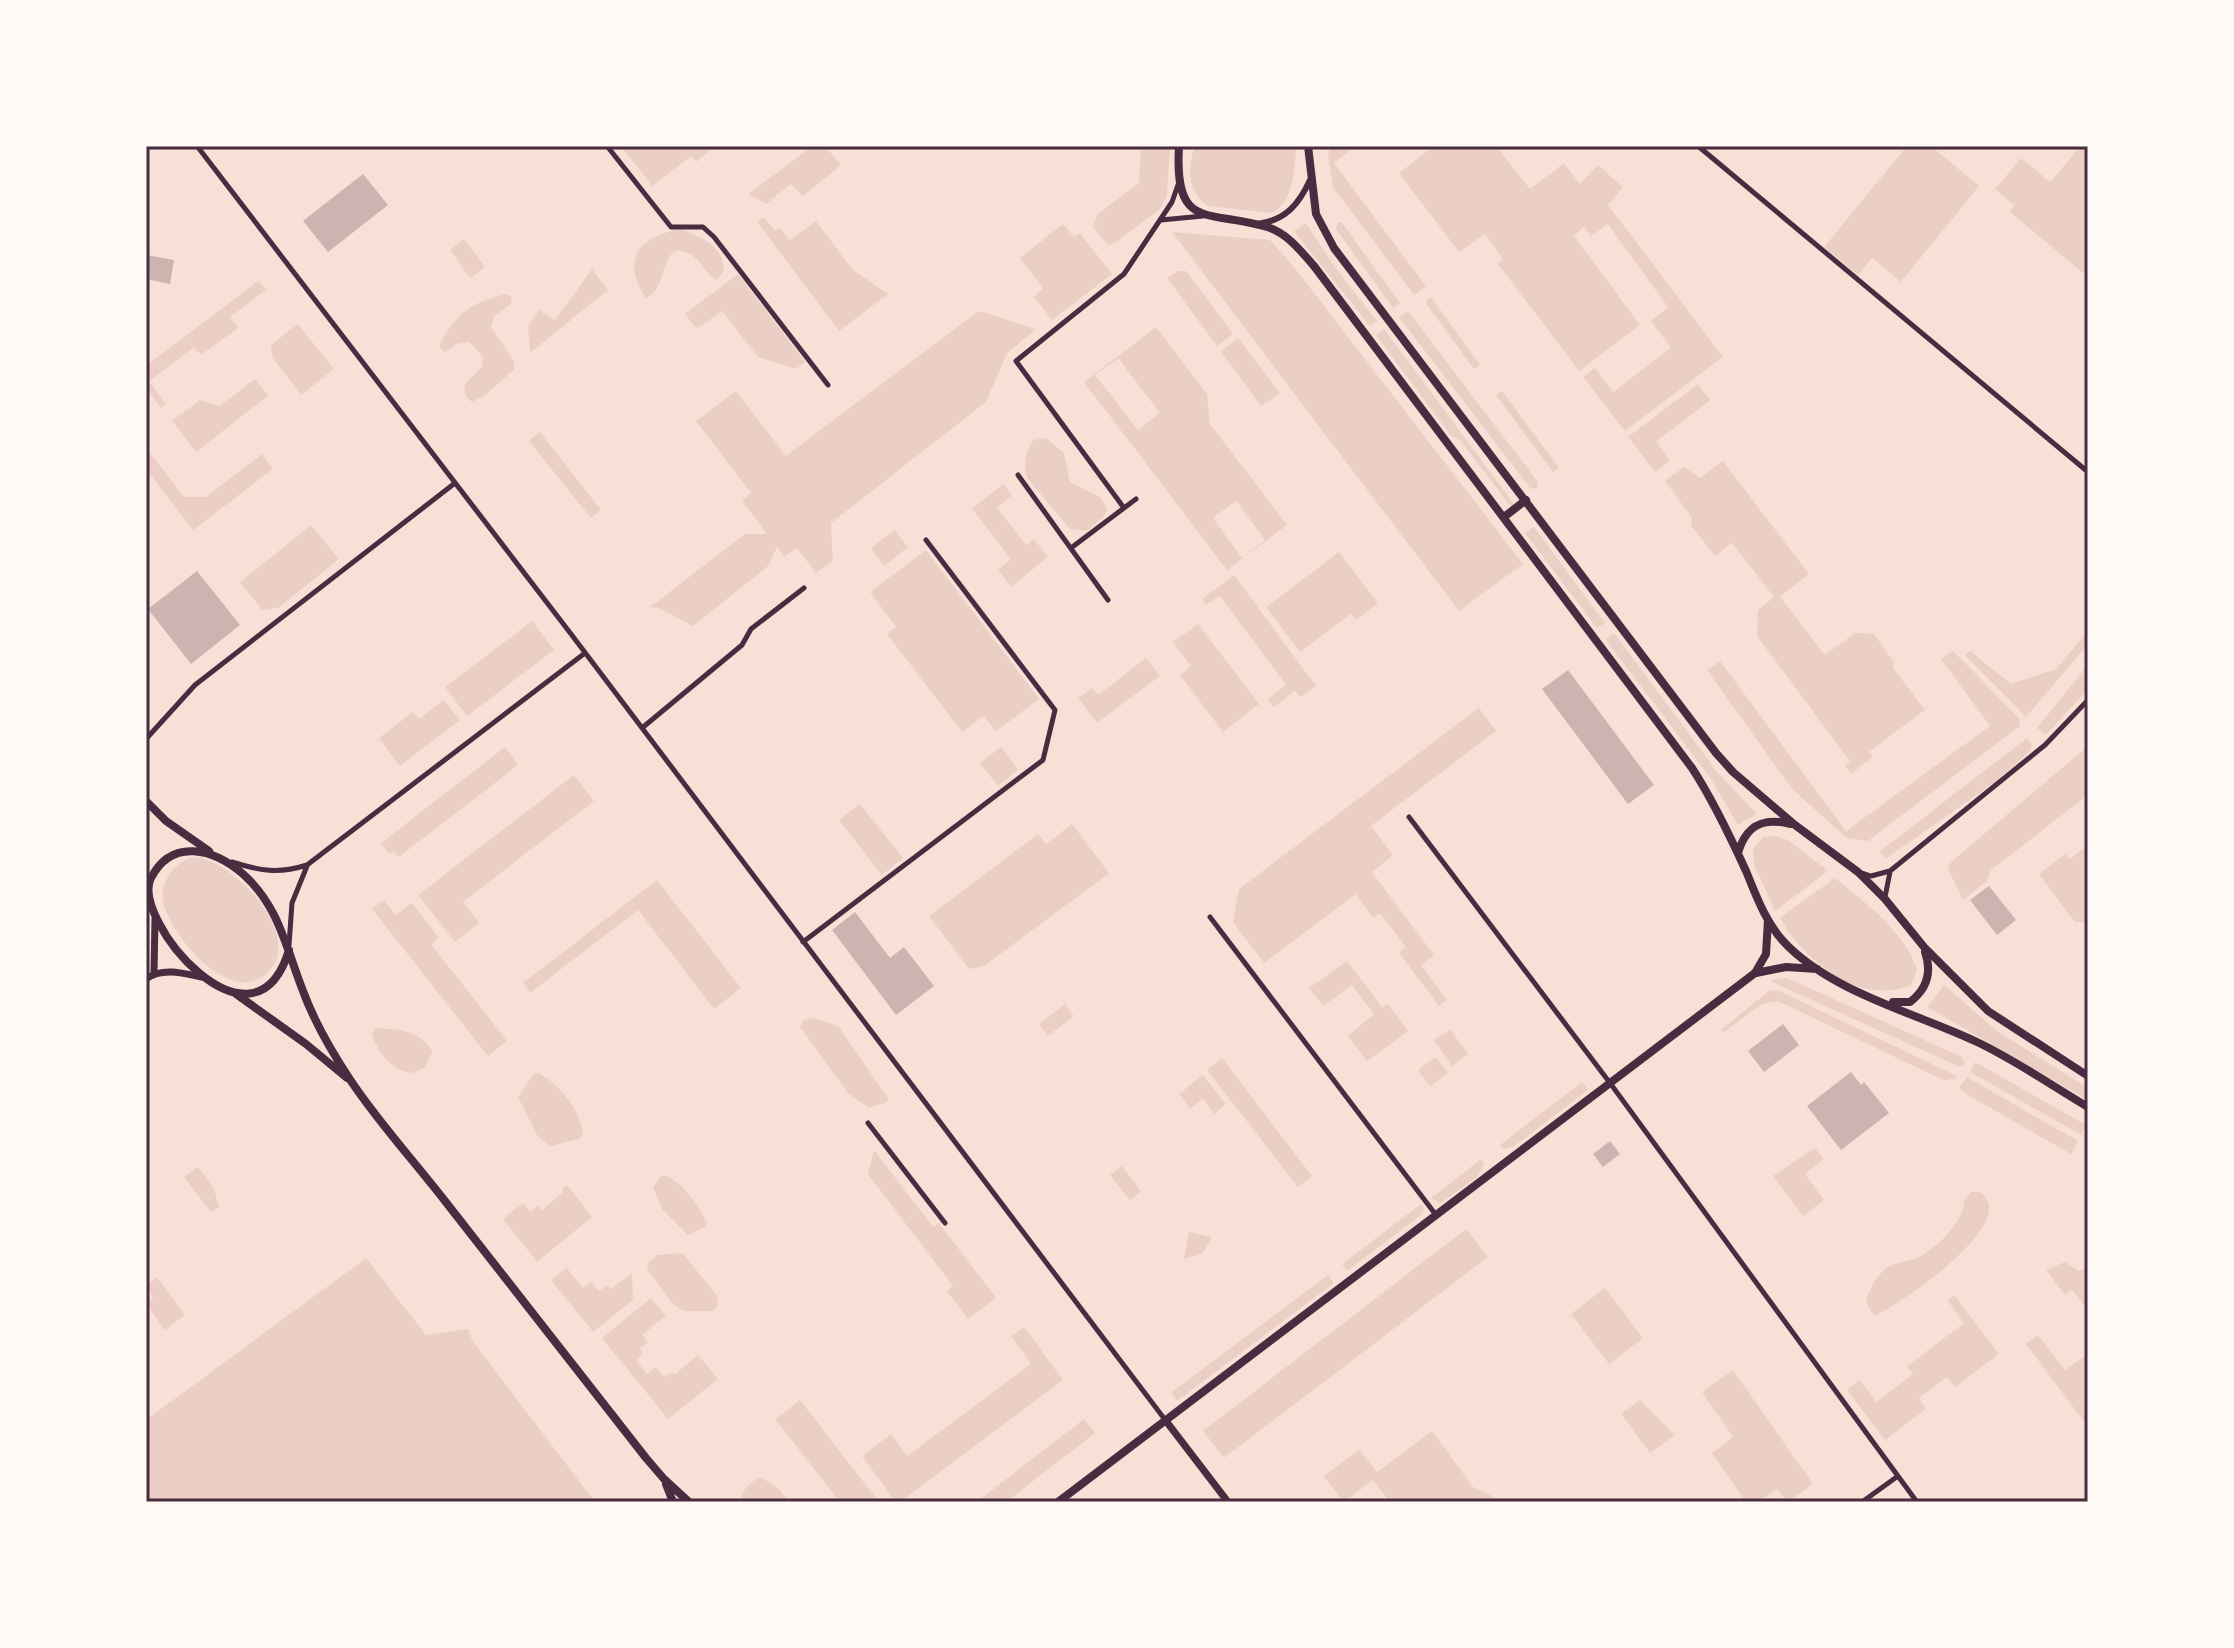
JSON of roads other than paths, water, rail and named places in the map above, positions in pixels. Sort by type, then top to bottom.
[{"type":"main road","points":[[1179,146],[1179,181],[1189,202],[1206,217],[1267,227],[1285,236],[1314,266],[1692,768],[1738,854],[1768,920],[1783,941],[1817,969],[1980,1043],[2088,1107]]},
{"type":"main road","points":[[1309,149],[1316,214],[1329,242],[1716,753],[1733,772],[1795,825],[1858,872],[1885,899],[1924,947],[1988,1011],[2088,1076]]},
{"type":"main road","points":[[1504,517],[1526,500]]},
{"type":"main road","points":[[146,801],[166,821],[242,874],[269,903],[278,918],[304,994],[351,1081],[664,1479],[689,1502]]},
{"type":"main road","points":[[1738,854],[1742,840],[1755,825],[1776,820],[1795,825]]},
{"type":"main road","points":[[220,858],[196,851],[176,854],[150,879],[147,887],[154,911],[175,947],[201,977],[235,994],[306,1044],[351,1081]]},
{"type":"main road","points":[[154,911],[154,973]]},
{"type":"main road","points":[[1058,1502],[1755,973],[1766,954],[1768,920]]},
{"type":"main road","points":[[1876,998],[1899,1003],[1910,1002],[1918,996],[1929,975],[1929,961],[1924,947]]},
{"type":"main road","points":[[235,994],[266,986],[279,972],[289,950]]},
{"type":"main road","points":[[1755,973],[1786,967],[1817,969]]},
{"type":"main road","points":[[146,979],[154,973],[174,972],[201,977]]},
{"type":"main road","points":[[1166,1421],[1228,1502]]},
{"type":"main road","points":[[664,1479],[673,1502]]},
{"type":"street","points":[[197,146],[1166,1421]]},
{"type":"street","points":[[607,146],[671,227],[703,227],[714,237],[828,385]]},
{"type":"street","points":[[1698,146],[2088,472]]},
{"type":"street","points":[[1254,224],[1284,217],[1295,206],[1311,178]]},
{"type":"street","points":[[1124,508],[1016,361],[1124,274],[1177,192],[1179,181]]},
{"type":"street","points":[[1160,220],[1193,215],[1206,217]]},
{"type":"street","points":[[1018,475],[1108,600]]},
{"type":"street","points":[[146,739],[195,685],[455,483]]},
{"type":"street","points":[[1071,548],[1136,499]]},
{"type":"street","points":[[803,942],[1043,760],[1055,710],[926,540]]},
{"type":"street","points":[[642,729],[742,645],[751,629],[804,588]]},
{"type":"street","points":[[220,858],[267,873],[307,865],[585,653]]},
{"type":"street","points":[[1858,872],[1871,876],[1890,871],[2017,770],[2087,703]]},
{"type":"street","points":[[1409,817],[1610,1083],[1917,1502]]},
{"type":"street","points":[[289,950],[292,903],[307,865]]},
{"type":"street","points":[[1885,899],[1890,871]]},
{"type":"street","points":[[1210,917],[1436,1215]]},
{"type":"street","points":[[868,1123],[945,1223]]},
{"type":"street","points":[[1862,1502],[1898,1476]]}]
